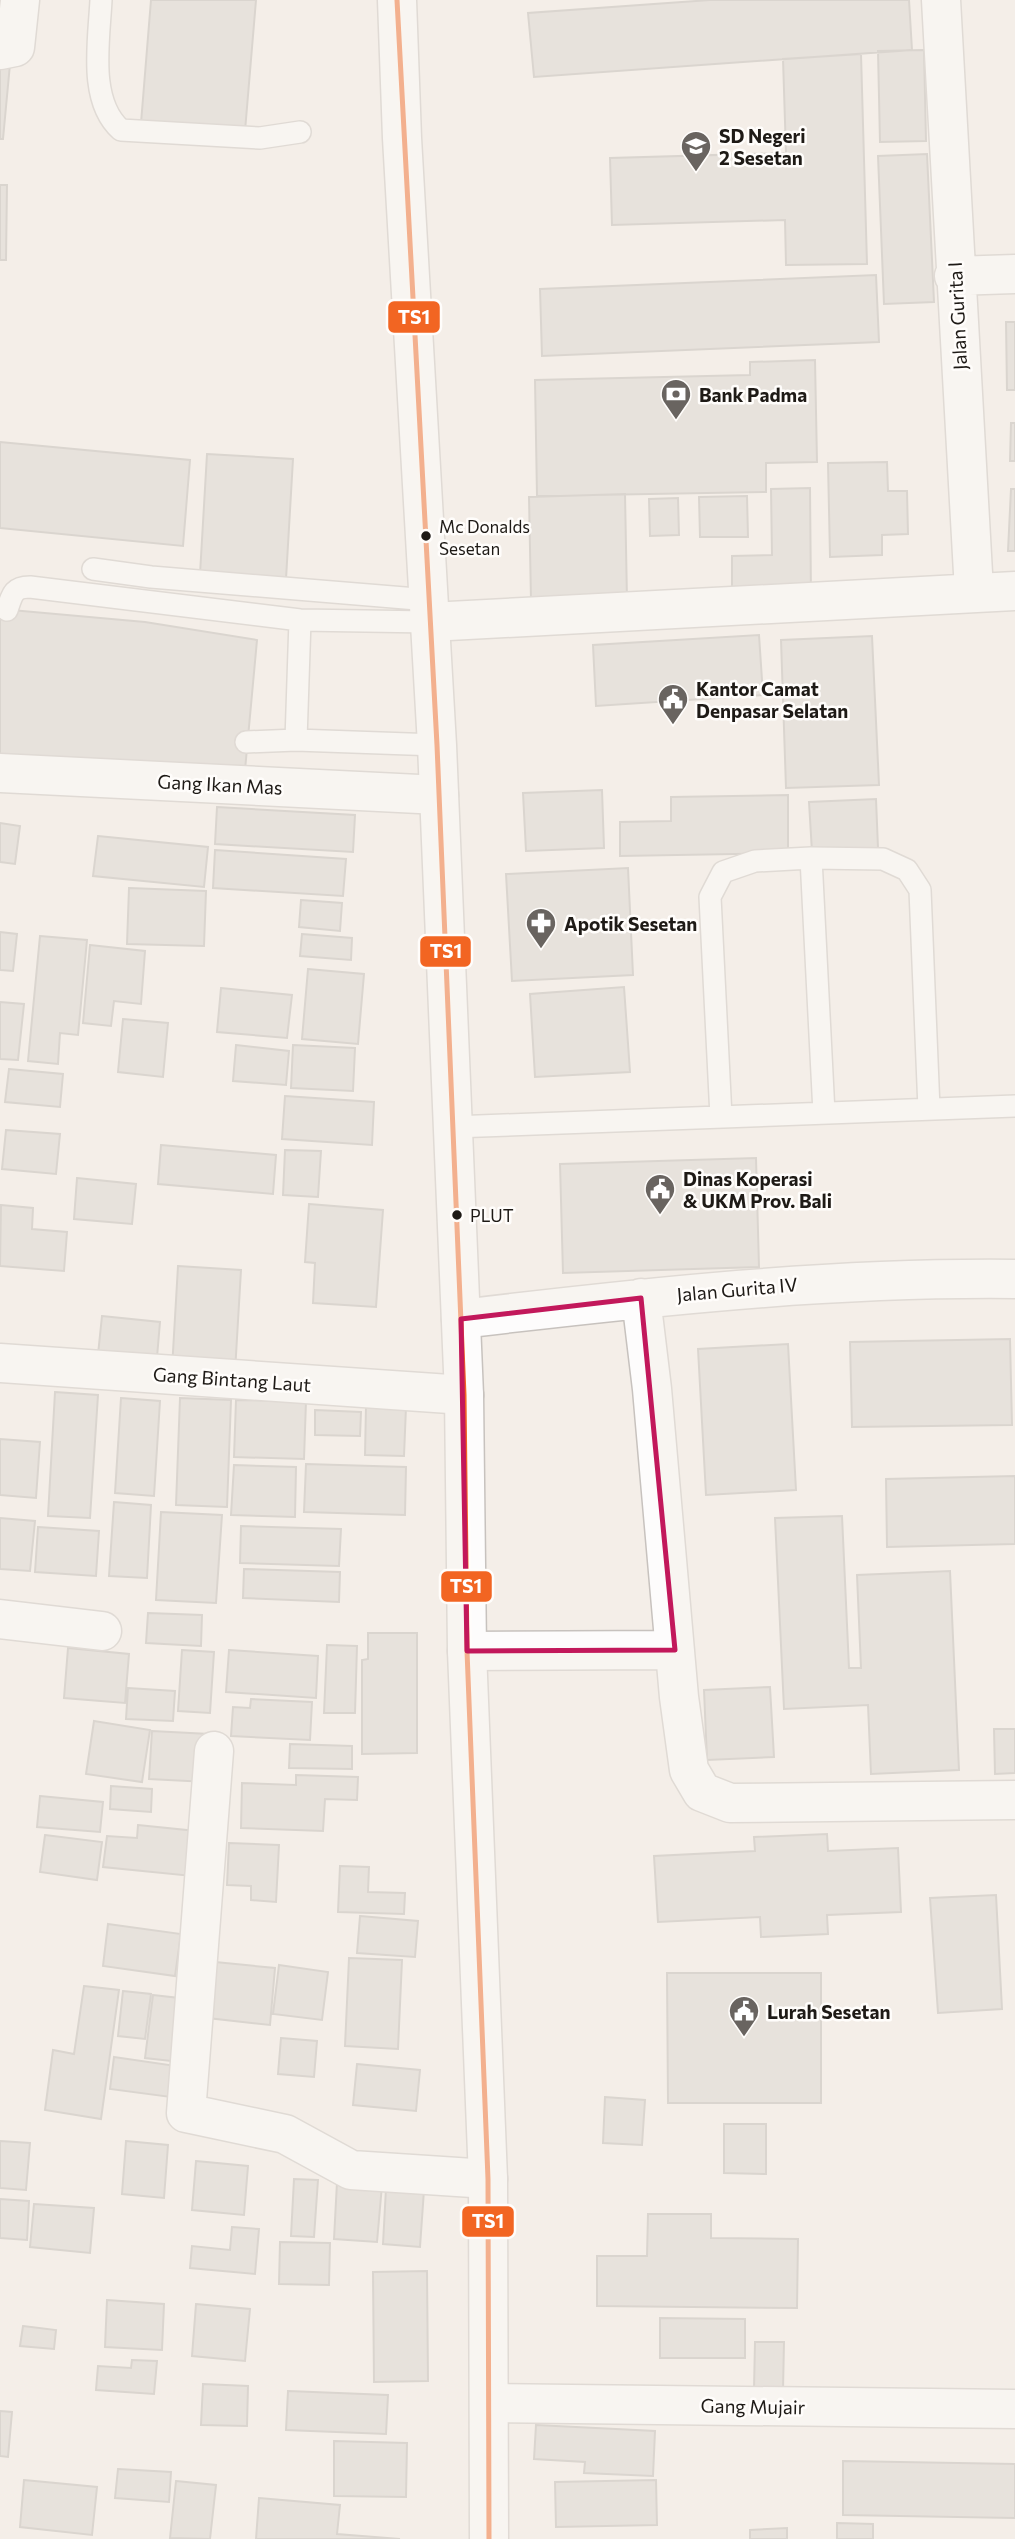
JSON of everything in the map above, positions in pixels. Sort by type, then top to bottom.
[{"type":"street","points":[[0,50],[15,47],[20,0]]},
{"type":"street","points":[[397,0],[401,138],[437,745],[464,1395],[467,1651],[488,2179],[489,2539]]},
{"type":"street","name":"Jalan Gurita I","points":[[941,0],[954,276],[974,591]]},
{"type":"street","points":[[954,276],[1015,274]]},
{"type":"street","points":[[430,611],[1015,591]]},
{"type":"street","name":"Gang Ikan Mas","points":[[0,773],[439,795]]},
{"type":"street","name":"Jalan Gurita IV","points":[[461,1319],[641,1298],[822,1282],[1015,1279]]},
{"type":"street","points":[[641,1298],[689,1770],[702,1792],[730,1802],[1015,1800]]},
{"type":"street","name":"Gang Bintang Laut","points":[[0,1363],[464,1395]]},
{"type":"street","points":[[0,1619],[102,1631]]},
{"type":"street","points":[[467,1651],[675,1650]]},
{"type":"street","points":[[214,1751],[186,2113],[285,2134],[351,2171],[488,2179]]},
{"type":"street","name":"Gang Mujair","points":[[490,2403],[1015,2409]]},
{"type":"lane","points":[[101,0],[99,86],[107,117],[121,130],[260,138],[300,132]]},
{"type":"lane","points":[[93,569],[430,611]]},
{"type":"lane","points":[[6,610],[13,592],[20,587],[30,587],[300,620],[430,611]]},
{"type":"lane","points":[[296,740],[300,620]]},
{"type":"lane","points":[[246,742],[296,740],[437,745]]},
{"type":"lane","points":[[722,1117],[710,897],[723,872],[755,861],[811,858],[883,859],[907,870],[920,890],[929,1109]]},
{"type":"lane","points":[[811,858],[824,1113]]},
{"type":"lane","points":[[453,1127],[1015,1106]]},
{"type":"highlighted area","points":[[641,1298],[675,1650],[467,1651],[461,1319]]},
{"type":"building","points":[[151,0],[256,0],[245,131],[141,123]]},
{"type":"building","points":[[710,0],[909,0],[912,50],[534,77],[528,13]]},
{"type":"building","points":[[924,50],[926,141],[880,142],[878,51]]},
{"type":"building","points":[[861,54],[867,264],[786,265],[785,220],[612,225],[610,158],[786,153],[783,59]]},
{"type":"building","points":[[0,63],[10,64],[3,139],[0,139]]},
{"type":"building","points":[[927,154],[934,302],[884,304],[878,156]]},
{"type":"building","points":[[0,185],[7,185],[6,260],[0,260]]},
{"type":"building","points":[[876,275],[879,342],[542,356],[540,289]]},
{"type":"building","points":[[1006,322],[1015,322],[1015,390],[1007,390]]},
{"type":"building","name":"Bank Padma","points":[[815,360],[817,462],[766,463],[766,492],[537,496],[535,380],[750,375],[750,362]]},
{"type":"building","points":[[1011,423],[1015,423],[1015,461],[1010,461]]},
{"type":"building","points":[[0,442],[190,460],[183,546],[0,528]]},
{"type":"building","points":[[207,454],[293,459],[286,579],[200,574]]},
{"type":"building","points":[[887,462],[888,491],[907,491],[908,534],[882,535],[882,555],[830,557],[828,463]]},
{"type":"building","points":[[810,488],[811,598],[732,599],[732,556],[772,555],[771,489]]},
{"type":"building","points":[[1011,489],[1015,489],[1015,551],[1008,551]]},
{"type":"building","points":[[625,494],[627,600],[531,600],[529,497]]},
{"type":"building","points":[[747,496],[748,537],[700,537],[699,497]]},
{"type":"building","points":[[678,498],[679,535],[650,536],[649,499]]},
{"type":"building","points":[[0,609],[145,622],[257,640],[245,770],[0,761]]},
{"type":"building","points":[[759,635],[763,695],[596,706],[593,645]]},
{"type":"building","points":[[872,636],[879,785],[786,788],[781,640]]},
{"type":"building","points":[[602,790],[604,848],[526,851],[523,793]]},
{"type":"building","points":[[788,795],[788,853],[620,856],[620,822],[671,821],[671,797]]},
{"type":"building","points":[[876,799],[878,848],[812,852],[809,802]]},
{"type":"building","points":[[217,807],[355,815],[353,852],[215,844]]},
{"type":"building","points":[[0,823],[20,826],[15,864],[0,862]]},
{"type":"building","points":[[98,836],[208,847],[204,887],[93,876]]},
{"type":"building","points":[[215,850],[346,859],[343,896],[213,888]]},
{"type":"building","points":[[628,868],[633,975],[512,981],[506,874]]},
{"type":"building","points":[[129,888],[206,891],[204,946],[127,944]]},
{"type":"building","points":[[301,900],[342,903],[340,931],[299,927]]},
{"type":"building","points":[[0,932],[17,934],[13,971],[0,970]]},
{"type":"building","points":[[302,934],[352,938],[351,960],[300,956]]},
{"type":"building","points":[[40,936],[87,940],[78,1035],[60,1033],[58,1064],[28,1061]]},
{"type":"building","points":[[90,945],[145,951],[141,1004],[114,1001],[111,1026],[83,1023]]},
{"type":"building","points":[[308,969],[364,974],[358,1044],[302,1039]]},
{"type":"building","points":[[624,987],[630,1072],[535,1077],[530,994]]},
{"type":"building","points":[[221,988],[292,995],[287,1038],[217,1032]]},
{"type":"building","points":[[0,1002],[24,1004],[18,1060],[0,1059]]},
{"type":"building","points":[[123,1019],[168,1023],[163,1077],[118,1072]]},
{"type":"building","points":[[236,1045],[289,1051],[286,1085],[233,1081]]},
{"type":"building","points":[[293,1045],[355,1048],[353,1091],[291,1088]]},
{"type":"building","points":[[9,1069],[63,1074],[60,1107],[5,1102]]},
{"type":"building","points":[[285,1096],[374,1102],[372,1145],[282,1139]]},
{"type":"building","points":[[6,1130],[60,1134],[56,1174],[2,1169]]},
{"type":"building","points":[[161,1145],[276,1155],[273,1194],[158,1184]]},
{"type":"building","points":[[285,1150],[321,1151],[318,1197],[283,1195]]},
{"type":"building","name":"Dinas Koperasi & UKM Prov. Bali","points":[[756,1158],[759,1267],[563,1273],[560,1164]]},
{"type":"building","points":[[77,1178],[136,1184],[132,1224],[74,1219]]},
{"type":"building","points":[[309,1204],[383,1210],[376,1307],[313,1303],[315,1263],[305,1262]]},
{"type":"building","points":[[1,1205],[33,1208],[32,1229],[67,1232],[64,1271],[0,1266]]},
{"type":"building","points":[[178,1266],[241,1270],[235,1372],[172,1369]]},
{"type":"building","points":[[102,1316],[160,1322],[156,1369],[97,1364]]},
{"type":"building","points":[[1010,1339],[1012,1425],[852,1427],[850,1342]]},
{"type":"building","points":[[788,1344],[796,1490],[706,1495],[698,1349]]},
{"type":"building","points":[[55,1392],[98,1395],[90,1518],[48,1516]]},
{"type":"building","points":[[121,1398],[160,1401],[154,1496],[115,1493]]},
{"type":"building","points":[[180,1398],[231,1400],[227,1507],[176,1505]]},
{"type":"building","points":[[236,1400],[306,1401],[304,1459],[234,1457]]},
{"type":"building","points":[[366,1406],[406,1407],[404,1456],[365,1455]]},
{"type":"building","points":[[315,1410],[361,1412],[360,1436],[315,1435]]},
{"type":"building","points":[[0,1439],[40,1442],[36,1498],[0,1495]]},
{"type":"building","points":[[306,1464],[406,1467],[405,1515],[304,1512]]},
{"type":"building","points":[[234,1465],[296,1467],[295,1517],[231,1515]]},
{"type":"building","points":[[1015,1476],[1015,1544],[887,1547],[886,1479]]},
{"type":"building","points":[[114,1502],[151,1505],[147,1578],[109,1576]]},
{"type":"building","points":[[161,1512],[222,1515],[216,1603],[156,1600]]},
{"type":"building","points":[[842,1516],[849,1668],[861,1668],[857,1575],[950,1571],[959,1770],[871,1774],[868,1705],[784,1709],[775,1518]]},
{"type":"building","points":[[0,1518],[35,1521],[30,1571],[0,1569]]},
{"type":"building","points":[[241,1526],[341,1529],[339,1566],[240,1563]]},
{"type":"building","points":[[38,1527],[99,1531],[96,1576],[35,1572]]},
{"type":"building","points":[[244,1569],[340,1572],[339,1602],[243,1598]]},
{"type":"building","points":[[148,1613],[202,1615],[201,1646],[146,1643]]},
{"type":"building","points":[[368,1633],[417,1633],[417,1753],[362,1754],[362,1660],[368,1659]]},
{"type":"building","points":[[327,1645],[357,1646],[355,1713],[324,1713]]},
{"type":"building","points":[[68,1648],[129,1654],[125,1703],[64,1698]]},
{"type":"building","points":[[182,1650],[214,1652],[210,1713],[178,1711]]},
{"type":"building","points":[[229,1650],[318,1656],[316,1698],[226,1692]]},
{"type":"building","points":[[770,1687],[774,1757],[707,1760],[704,1690]]},
{"type":"building","points":[[128,1688],[175,1691],[173,1721],[126,1719]]},
{"type":"building","points":[[251,1699],[312,1702],[310,1740],[231,1736],[233,1707],[250,1708]]},
{"type":"building","points":[[94,1721],[150,1730],[142,1782],[86,1774]]},
{"type":"building","points":[[994,1729],[1015,1729],[1015,1773],[995,1774]]},
{"type":"building","points":[[152,1731],[209,1734],[207,1782],[149,1779]]},
{"type":"building","points":[[290,1744],[352,1746],[352,1769],[289,1768]]},
{"type":"building","points":[[296,1775],[358,1777],[357,1800],[325,1799],[323,1831],[241,1828],[242,1783],[296,1785]]},
{"type":"building","points":[[111,1786],[152,1789],[151,1812],[110,1809]]},
{"type":"building","points":[[40,1796],[103,1802],[100,1832],[37,1827]]},
{"type":"building","points":[[138,1825],[196,1831],[192,1876],[103,1867],[107,1836],[137,1838]]},
{"type":"building","points":[[827,1834],[828,1851],[898,1848],[901,1912],[827,1915],[828,1934],[761,1937],[760,1917],[658,1922],[654,1856],[755,1851],[754,1837]]},
{"type":"building","points":[[45,1835],[102,1842],[97,1880],[40,1872]]},
{"type":"building","points":[[229,1843],[279,1845],[276,1902],[251,1900],[251,1886],[227,1885]]},
{"type":"building","points":[[340,1866],[369,1867],[368,1892],[405,1893],[404,1914],[338,1912]]},
{"type":"building","points":[[996,1895],[1002,2009],[938,2013],[930,1898]]},
{"type":"building","points":[[360,1916],[418,1921],[415,1957],[357,1953]]},
{"type":"building","points":[[108,1924],[181,1934],[175,1976],[103,1966]]},
{"type":"building","points":[[349,1958],[402,1960],[398,2049],[345,2046]]},
{"type":"building","points":[[205,1961],[275,1968],[270,2025],[199,2017]]},
{"type":"building","points":[[279,1965],[328,1972],[322,2020],[273,2014]]},
{"type":"building","name":"Lurah Sesetan","points":[[667,1973],[821,1973],[821,2103],[668,2103]]},
{"type":"building","points":[[84,1986],[119,1990],[101,2119],[45,2110],[53,2050],[74,2054]]},
{"type":"building","points":[[123,1991],[151,1994],[145,2039],[118,2036]]},
{"type":"building","points":[[153,1995],[188,1999],[180,2062],[145,2058]]},
{"type":"building","points":[[281,2038],[317,2041],[314,2077],[278,2074]]},
{"type":"building","points":[[114,2057],[183,2067],[178,2098],[110,2089]]},
{"type":"building","points":[[357,2064],[420,2070],[416,2111],[353,2105]]},
{"type":"building","points":[[605,2097],[645,2100],[642,2145],[603,2143]]},
{"type":"building","points":[[724,2124],[766,2124],[766,2174],[724,2173]]},
{"type":"building","points":[[0,2141],[30,2143],[26,2190],[0,2188]]},
{"type":"building","points":[[126,2141],[168,2145],[164,2198],[122,2194]]},
{"type":"building","points":[[196,2161],[248,2166],[244,2215],[192,2210]]},
{"type":"building","points":[[294,2179],[318,2180],[314,2237],[291,2236]]},
{"type":"building","points":[[337,2182],[382,2185],[377,2242],[334,2239]]},
{"type":"building","points":[[386,2188],[424,2190],[420,2247],[383,2244]]},
{"type":"building","points":[[0,2199],[29,2201],[27,2240],[0,2238]]},
{"type":"building","points":[[34,2204],[94,2208],[90,2253],[30,2247]]},
{"type":"building","points":[[648,2214],[711,2214],[711,2238],[798,2239],[797,2308],[597,2306],[597,2256],[647,2256]]},
{"type":"building","points":[[232,2227],[259,2229],[255,2274],[190,2268],[192,2246],[230,2250]]},
{"type":"building","points":[[280,2242],[330,2243],[329,2285],[279,2284]]},
{"type":"building","points":[[427,2271],[428,2381],[374,2382],[373,2272]]},
{"type":"building","points":[[107,2300],[164,2304],[162,2350],[105,2347]]},
{"type":"building","points":[[196,2304],[250,2309],[245,2361],[192,2356]]},
{"type":"building","points":[[660,2318],[745,2319],[745,2358],[660,2358]]},
{"type":"building","points":[[23,2326],[56,2330],[54,2349],[20,2346]]},
{"type":"building","points":[[755,2342],[784,2342],[783,2390],[754,2389]]},
{"type":"building","points":[[132,2360],[157,2361],[154,2394],[96,2390],[98,2366],[131,2368]]},
{"type":"building","points":[[203,2384],[248,2386],[247,2426],[201,2425]]},
{"type":"building","points":[[288,2391],[388,2395],[386,2434],[286,2430]]},
{"type":"building","points":[[0,2411],[12,2412],[8,2457],[0,2456]]},
{"type":"building","points":[[536,2425],[655,2431],[653,2476],[584,2473],[585,2462],[534,2459]]},
{"type":"building","points":[[334,2441],[407,2443],[406,2497],[334,2496]]},
{"type":"building","points":[[843,2461],[1015,2464],[1015,2518],[843,2515]]},
{"type":"building","points":[[118,2469],[171,2472],[169,2502],[115,2498]]},
{"type":"building","points":[[24,2480],[97,2487],[92,2535],[20,2527]]},
{"type":"building","points":[[656,2480],[657,2525],[556,2527],[555,2482]]},
{"type":"building","points":[[176,2481],[216,2485],[210,2539],[170,2538]]},
{"type":"building","points":[[259,2498],[340,2505],[337,2534],[400,2539],[256,2539]]},
{"type":"building","points":[[837,2523],[873,2524],[873,2539],[837,2539]]},
{"type":"building","points":[[787,2528],[787,2539],[750,2539],[750,2530]]},
{"type":"transit line","name":"TS1","points":[[397,0],[437,745],[464,1395],[467,1651],[488,2179],[489,2539]]},
{"type":"place","name":"SD Negeri 2 Sesetan","points":[[696,173]]},
{"type":"place","name":"Bank Padma","points":[[676,421]]},
{"type":"place","name":"Mc Donalds Sesetan","points":[[426,536]]},
{"type":"place","name":"Kantor Camat Denpasar Selatan","points":[[673,726]]},
{"type":"place","name":"Apotik Sesetan","points":[[541,950]]},
{"type":"place","name":"PLUT","points":[[457,1215]]},
{"type":"place","name":"Dinas Koperasi & UKM Prov. Bali","points":[[660,1216]]},
{"type":"place","name":"Lurah Sesetan","points":[[744,2038]]}]
